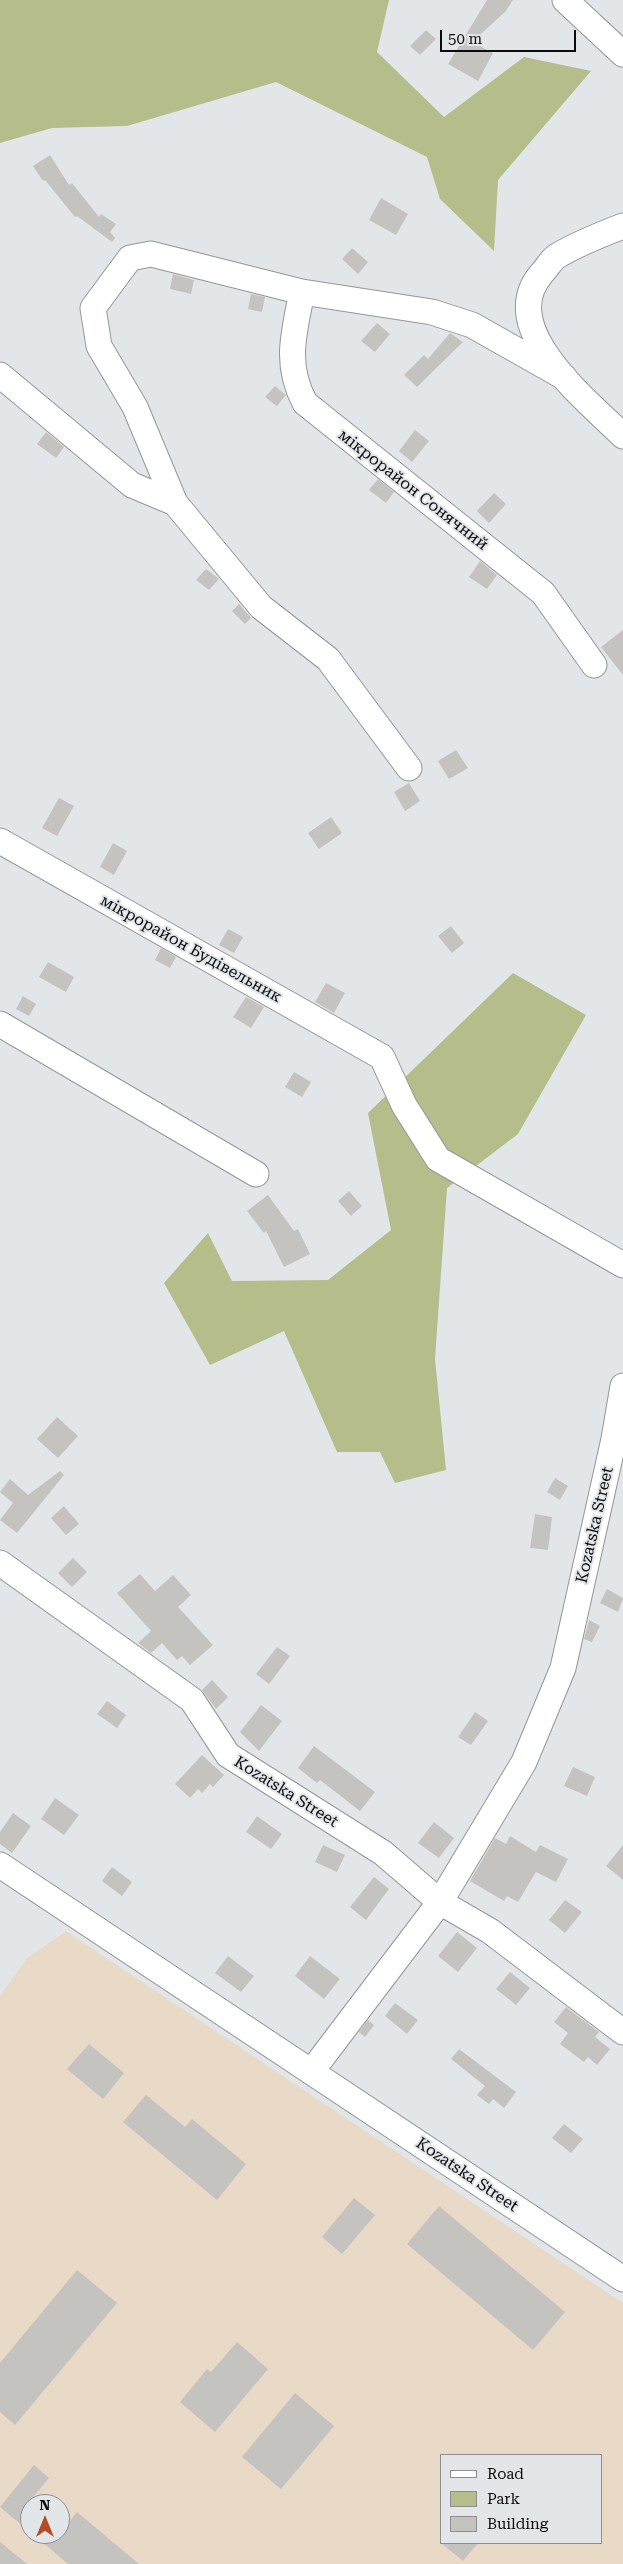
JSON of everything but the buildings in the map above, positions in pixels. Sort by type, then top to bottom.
[{"type":"street","points":[[566,0],[623,54]]},
{"type":"street","points":[[623,226],[556,257],[535,281],[527,304],[534,331],[543,352],[564,377],[623,436]]},
{"type":"street","points":[[409,768],[328,659],[261,607],[174,503],[135,407],[98,346],[93,308],[130,258],[151,254],[302,292],[432,312],[472,325],[564,377]]},
{"type":"street","name":"мікрорайон Сонячний","points":[[302,292],[291,348],[295,385],[304,403],[543,593],[594,665]]},
{"type":"street","points":[[0,375],[132,485],[174,503]]},
{"type":"street","name":"мікрорайон Будівельник","points":[[0,841],[382,1056],[404,1104],[438,1159],[623,1264]]},
{"type":"street","points":[[0,1024],[256,1174]]},
{"type":"street","name":"Kozatska Street","points":[[311,2072],[440,1902],[524,1762],[562,1668],[614,1438],[623,1386]]},
{"type":"street","name":"Kozatska Street","points":[[0,1564],[192,1700],[228,1755],[382,1853],[440,1902],[490,1931],[623,2032]]},
{"type":"street","name":"Kozatska Street","points":[[0,1865],[623,2279]]},
{"type":"shaded area","points":[[66,1931],[623,2303],[623,2564],[0,2564],[0,1996],[27,1958]]},
{"type":"green space","points":[[0,0],[389,0],[377,52],[444,117],[524,57],[591,71],[498,180],[494,251],[440,199],[427,157],[276,82],[127,126],[52,128],[0,143]]},
{"type":"green space","points":[[513,973],[586,1015],[518,1134],[447,1188],[435,1359],[446,1470],[395,1483],[380,1452],[337,1452],[284,1331],[210,1365],[164,1283],[208,1233],[232,1281],[328,1280],[391,1230],[368,1113]]}]
